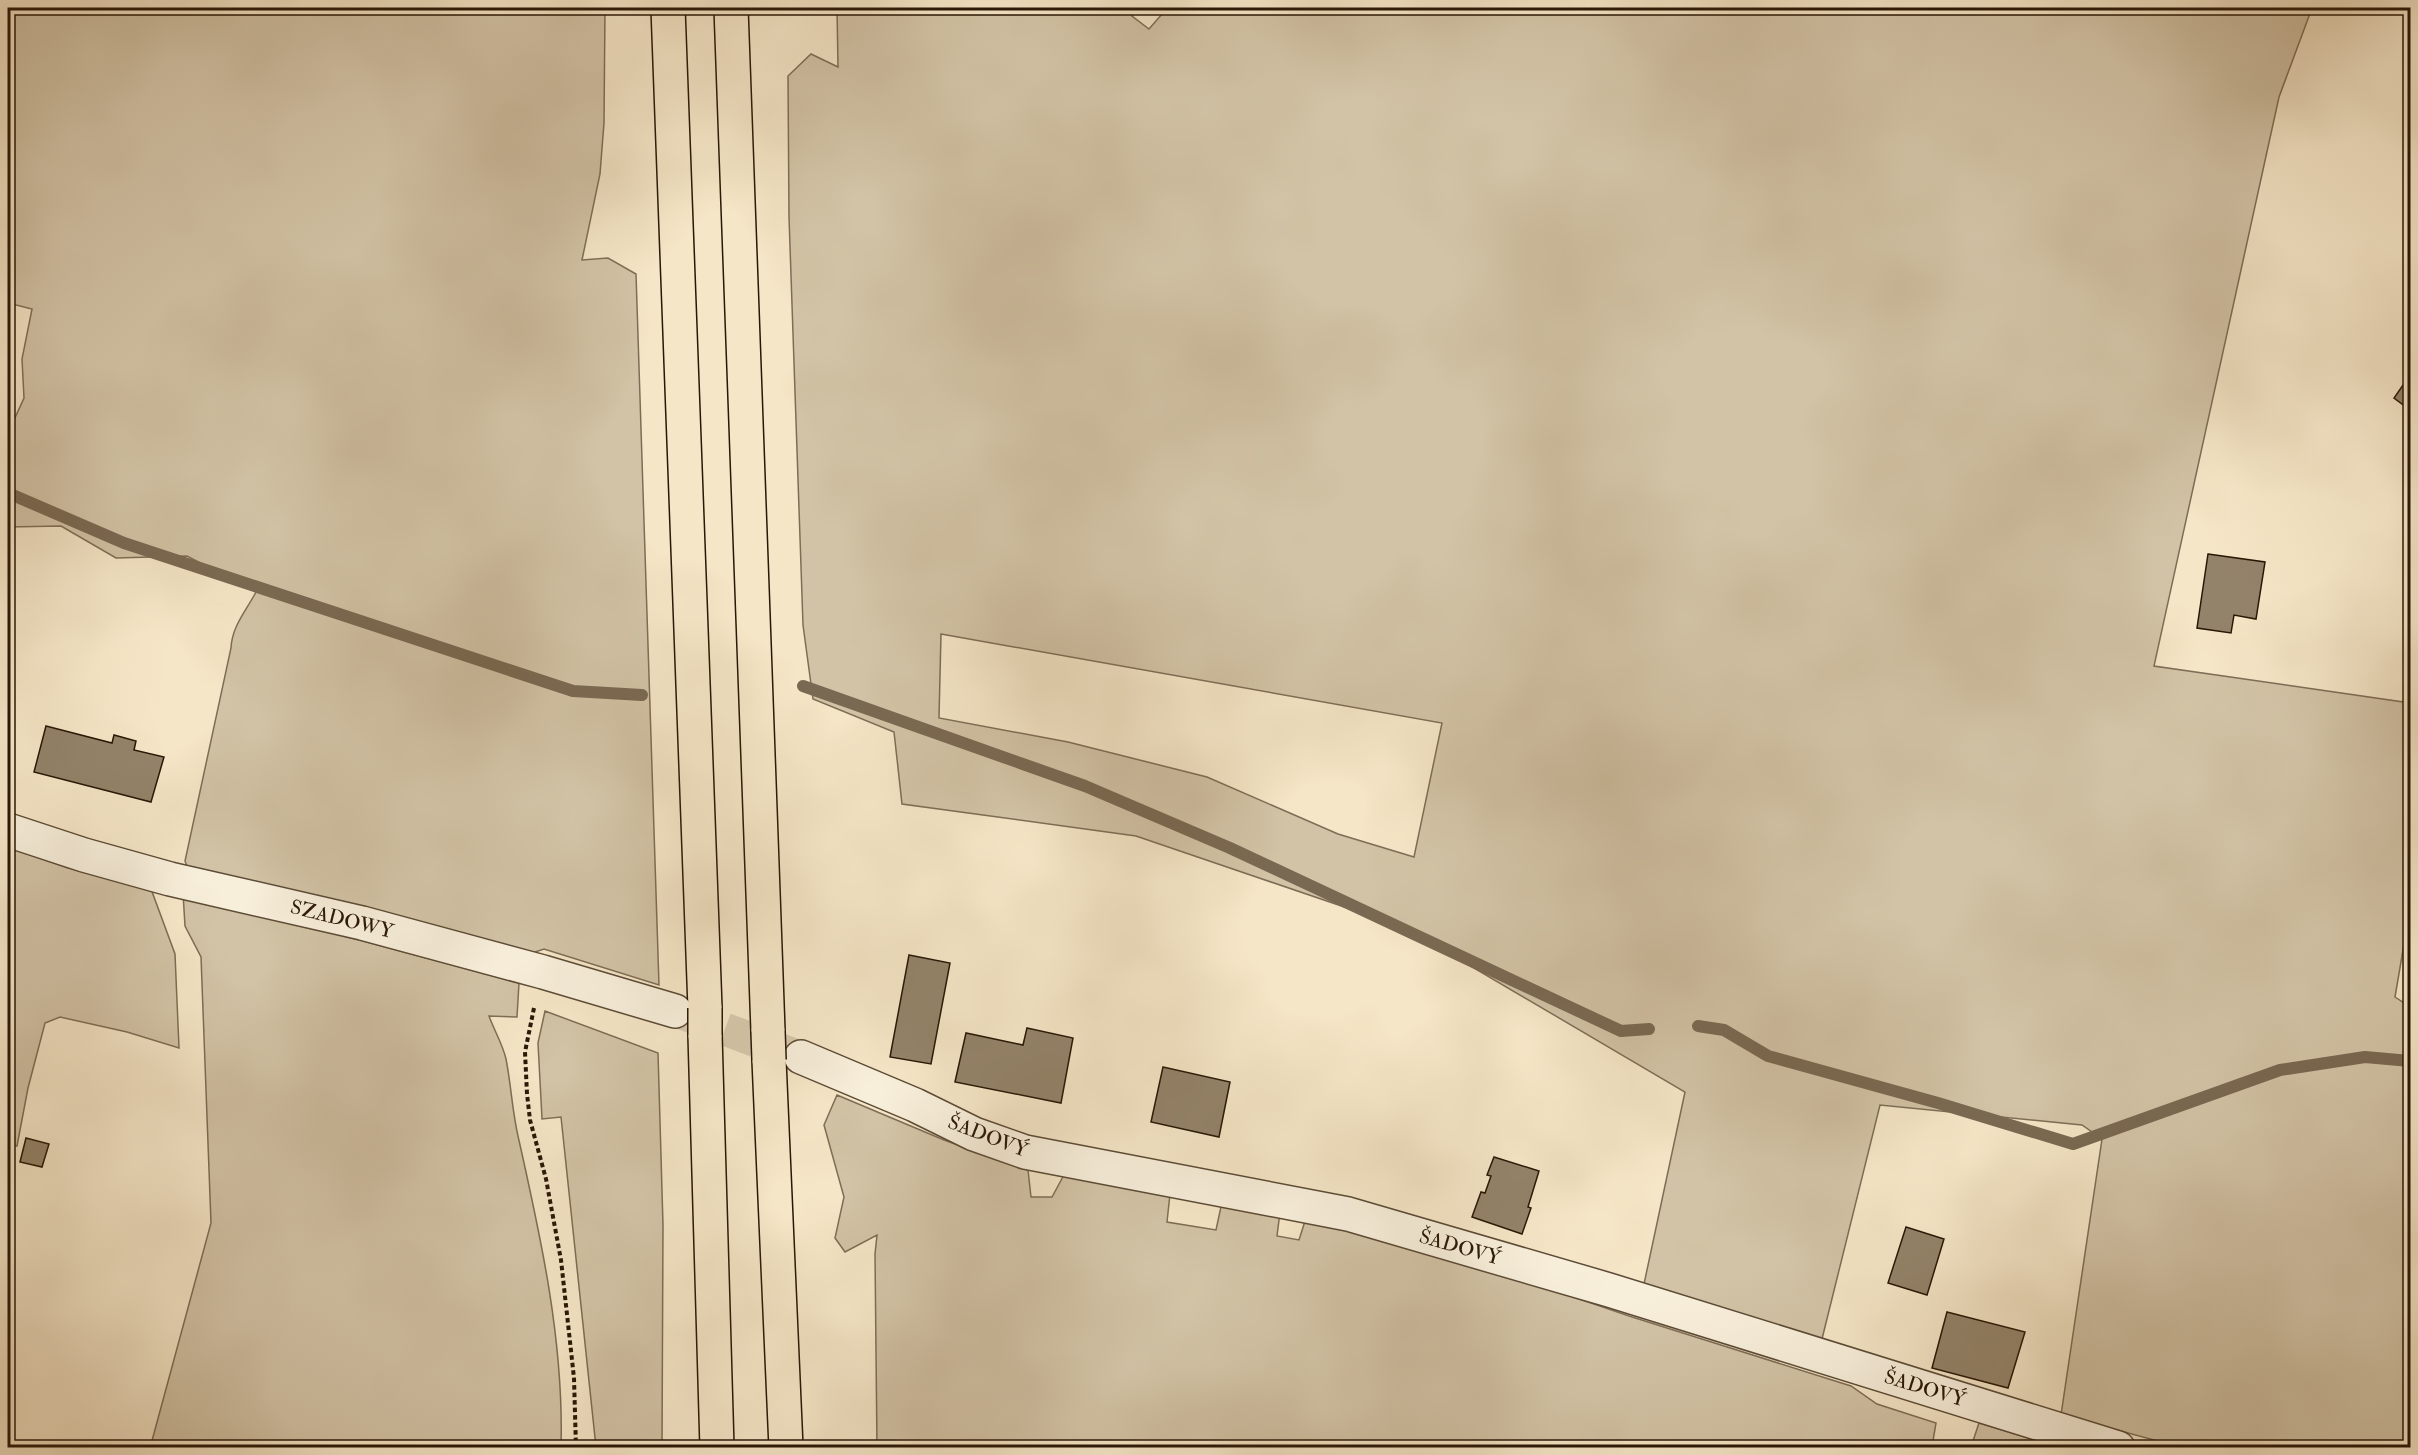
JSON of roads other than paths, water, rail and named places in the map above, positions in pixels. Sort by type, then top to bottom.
[{"type":"highway","points":[[668,8],[695,1018],[717,1448]]},
{"type":"highway","points":[[731,8],[779,1049],[786,1448]]},
{"type":"street","name":"SZADOWY","points":[[8,830],[159,876],[362,923],[543,972],[695,1018]]},
{"type":"street","name":"ŠADOVÝ","points":[[779,1049],[915,1105],[974,1134],[1025,1152],[1348,1214],[1609,1290],[2118,1448]]},
{"type":"waterway","points":[[8,493],[124,543],[573,691],[642,695]]},
{"type":"waterway","points":[[803,686],[1085,786],[1230,848],[1621,1031],[1649,1029]]},
{"type":"waterway","points":[[1698,1026],[1724,1030],[1768,1056],[1938,1103],[2073,1144],[2280,1070],[2365,1057],[2410,1061]]},
{"type":"tunnel","points":[[679,1012],[794,1055]]}]
